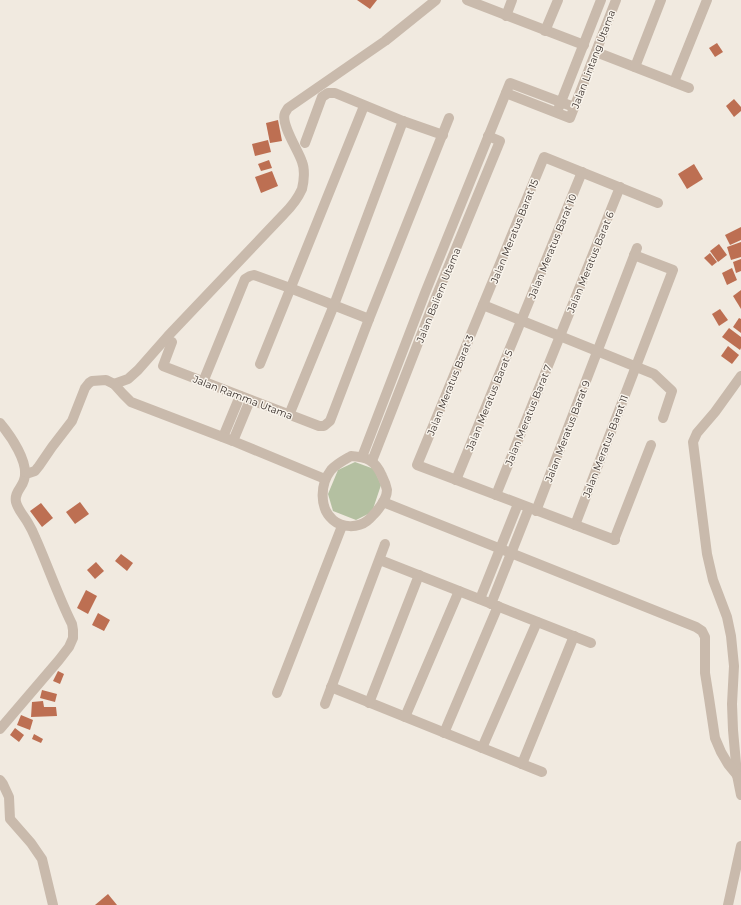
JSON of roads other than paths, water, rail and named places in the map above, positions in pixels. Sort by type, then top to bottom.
[{"type":"street","points":[[114,384],[128,379],[138,370],[295,201],[302,189],[304,168],[302,160],[284,122],[285,113],[288,108],[384,41],[436,0]]},
{"type":"street","points":[[468,0],[584,45]]},
{"type":"street","points":[[506,16],[512,0]]},
{"type":"street","points":[[545,31],[558,0]]},
{"type":"street","name":"Jalan Lintang Utama","points":[[601,0],[557,113],[570,118],[616,0]]},
{"type":"street","points":[[635,67],[661,0]]},
{"type":"street","points":[[674,82],[707,0]]},
{"type":"street","points":[[596,52],[689,88]]},
{"type":"street","name":"Jalan Baliem Utama","points":[[362,457],[425,293],[510,83],[561,102]]},
{"type":"street","points":[[305,143],[322,97],[328,93],[335,93],[364,106],[443,135]]},
{"type":"street","points":[[506,93],[557,113]]},
{"type":"street","points":[[561,102],[574,107]]},
{"type":"street","points":[[260,364],[364,106]]},
{"type":"street","points":[[204,382],[245,279],[250,276],[254,275],[290,288],[369,319],[449,118]]},
{"type":"street","points":[[289,415],[334,305],[403,121]]},
{"type":"street","name":"Jalan Baliem Utama","points":[[372,461],[436,297],[500,141],[488,136]]},
{"type":"street","name":"Jalan Meratus Barat 15","points":[[483,305],[544,157],[582,172]]},
{"type":"street","points":[[582,172],[658,203]]},
{"type":"street","name":"Jalan Meratus Barat 10","points":[[521,320],[582,172]]},
{"type":"street","name":"Jalan Meratus Barat 6","points":[[560,336],[620,187]]},
{"type":"street","name":"Jalan Meratus Barat 9","points":[[444,732],[495,605],[512,553],[533,509],[597,351],[635,251],[673,270]]},
{"type":"street","name":"Jalan Meratus Barat 11","points":[[575,525],[673,270]]},
{"type":"street","points":[[483,305],[654,374],[672,391],[663,418]]},
{"type":"street","name":"Jalan Meratus Barat 3","points":[[456,480],[417,465],[483,305]]},
{"type":"street","name":"Jalan Ramma Utama","points":[[172,342],[163,366],[289,415],[319,426],[324,426],[330,422],[369,319]]},
{"type":"street","name":"Jalan Meratus Barat 5","points":[[456,480],[521,320]]},
{"type":"street","name":"Jalan Meratus Barat 7","points":[[496,495],[560,336]]},
{"type":"street","points":[[741,376],[715,412],[697,433],[693,442],[707,554],[713,580],[727,617],[731,636],[734,666],[732,717],[741,795]]},
{"type":"street","points":[[26,472],[29,473],[35,471],[72,421],[83,392],[89,383],[92,381],[106,380],[114,384],[131,402],[223,437],[325,479]]},
{"type":"street","points":[[223,437],[240,396]]},
{"type":"street","points":[[233,441],[250,400]]},
{"type":"street","points":[[0,423],[11,436],[18,448],[25,466],[26,475],[24,482],[18,488],[16,497],[18,508],[28,523],[44,556],[54,584],[72,624],[73,630],[73,638],[59,660],[0,730]]},
{"type":"street","points":[[456,480],[614,540],[651,445]]},
{"type":"street","points":[[351,456],[362,457],[372,461],[379,469],[387,491],[380,508],[366,522],[354,526],[342,526],[333,520],[325,509],[322,495],[325,479],[332,469],[351,456]]},
{"type":"street","points":[[383,502],[702,630],[705,637],[705,673],[715,738],[728,764],[739,776]]},
{"type":"street","points":[[480,599],[518,504]]},
{"type":"street","points":[[277,693],[342,526]]},
{"type":"street","points":[[325,704],[385,544]]},
{"type":"street","points":[[380,560],[591,643]]},
{"type":"street","points":[[370,703],[419,575]]},
{"type":"street","points":[[405,717],[459,591]]},
{"type":"street","points":[[482,748],[537,622]]},
{"type":"street","points":[[522,764],[574,636]]},
{"type":"street","points":[[331,687],[542,772]]},
{"type":"street","points":[[0,780],[9,797],[10,819]]},
{"type":"street","points":[[0,814],[10,819],[31,842],[42,859],[52,905]]},
{"type":"street","points":[[728,905],[741,846]]}]
